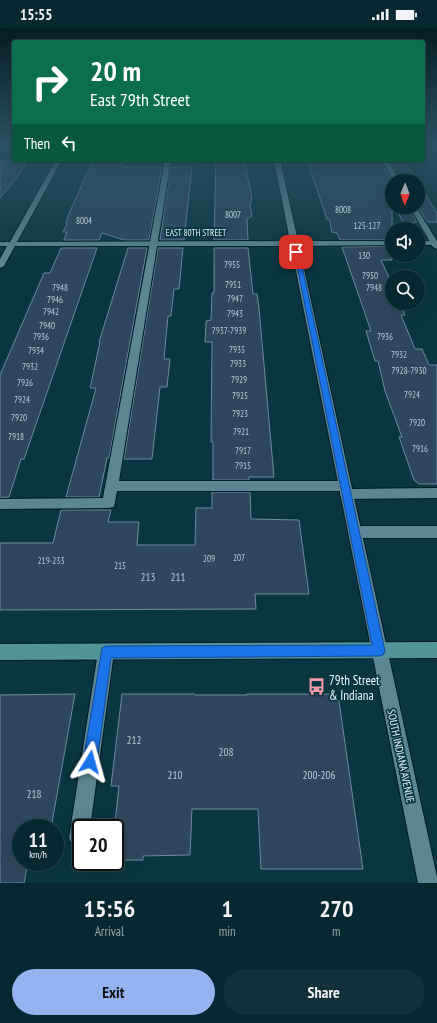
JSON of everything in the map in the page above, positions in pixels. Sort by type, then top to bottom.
[{"type":"main road","points":[[0,652],[437,650]]},
{"type":"street","points":[[0,266],[46,184]]},
{"type":"street","points":[[0,504],[109,503],[164,184]]},
{"type":"street","name":"SOUTH INDIANA AVENUE","points":[[282,184],[428,883]]},
{"type":"street","points":[[417,214],[436,244]]},
{"type":"street","name":"EAST 80TH STREET","points":[[0,244],[385,243]]},
{"type":"street","points":[[425,243],[436,244]]},
{"type":"street","points":[[112,486],[437,493]]},
{"type":"street","points":[[354,532],[437,532]]},
{"type":"street","points":[[82,819],[106,652]]},
{"type":"building","points":[[0,184],[11,184],[0,198]]},
{"type":"building","points":[[82,184],[159,184],[149,240],[124,240],[102,233],[99,240],[64,240],[67,232],[63,232],[67,224],[68,216]]},
{"type":"building","points":[[168,184],[190,184],[184,240],[160,240]]},
{"type":"building","points":[[215,184],[249,184],[252,198],[250,205],[252,216],[247,219],[248,240],[214,240]]},
{"type":"building","points":[[315,184],[385,184],[385,214],[392,214],[392,222],[385,222],[385,240],[340,240],[337,233],[332,232],[329,219],[327,219]]},
{"type":"building","points":[[425,194],[437,213],[437,222],[427,222],[422,214],[425,214]]},
{"type":"building","points":[[399,214],[413,214],[417,222],[403,222]]},
{"type":"building","points":[[385,246],[385,260],[381,260],[386,270],[385,310],[403,310],[405,315],[401,315],[415,349],[422,349],[429,365],[437,365],[437,484],[419,484],[414,480],[399,437],[402,437],[385,391],[378,361],[375,361],[366,331],[371,331],[342,247]]},
{"type":"building","points":[[61,248],[97,248],[24,459],[21,459],[9,497],[0,498],[0,375],[44,273],[50,273]]},
{"type":"building","points":[[128,248],[147,248],[109,458],[107,458],[99,497],[66,497],[96,388],[90,388],[99,342]]},
{"type":"building","points":[[158,248],[183,248],[179,289],[174,289],[171,316],[168,316],[164,359],[170,359],[167,387],[160,387],[152,459],[124,459]]},
{"type":"building","points":[[214,248],[248,248],[253,294],[257,294],[259,308],[274,477],[249,477],[249,480],[213,480],[213,442],[211,442],[212,342],[205,342],[206,321],[211,320],[212,293],[214,293]]},
{"type":"building","points":[[212,492],[250,492],[251,519],[299,520],[309,594],[255,594],[256,609],[0,610],[0,543],[53,543],[61,510],[111,510],[108,522],[139,522],[137,545],[195,545],[196,508],[212,508]]},
{"type":"building","points":[[75,694],[53,819],[12,819],[12,871],[26,871],[24,883],[0,883],[0,695]]},
{"type":"building","points":[[122,694],[329,694],[339,701],[363,869],[261,869],[258,809],[192,809],[190,855],[143,856],[143,860],[124,860],[124,819],[115,819],[119,786],[111,786]]},
{"type":"place","name":"79th Street & Indiana","points":[[316,687]]},
{"type":"route","points":[[90,762],[106,652],[319,650],[379,651],[296,252]]}]
